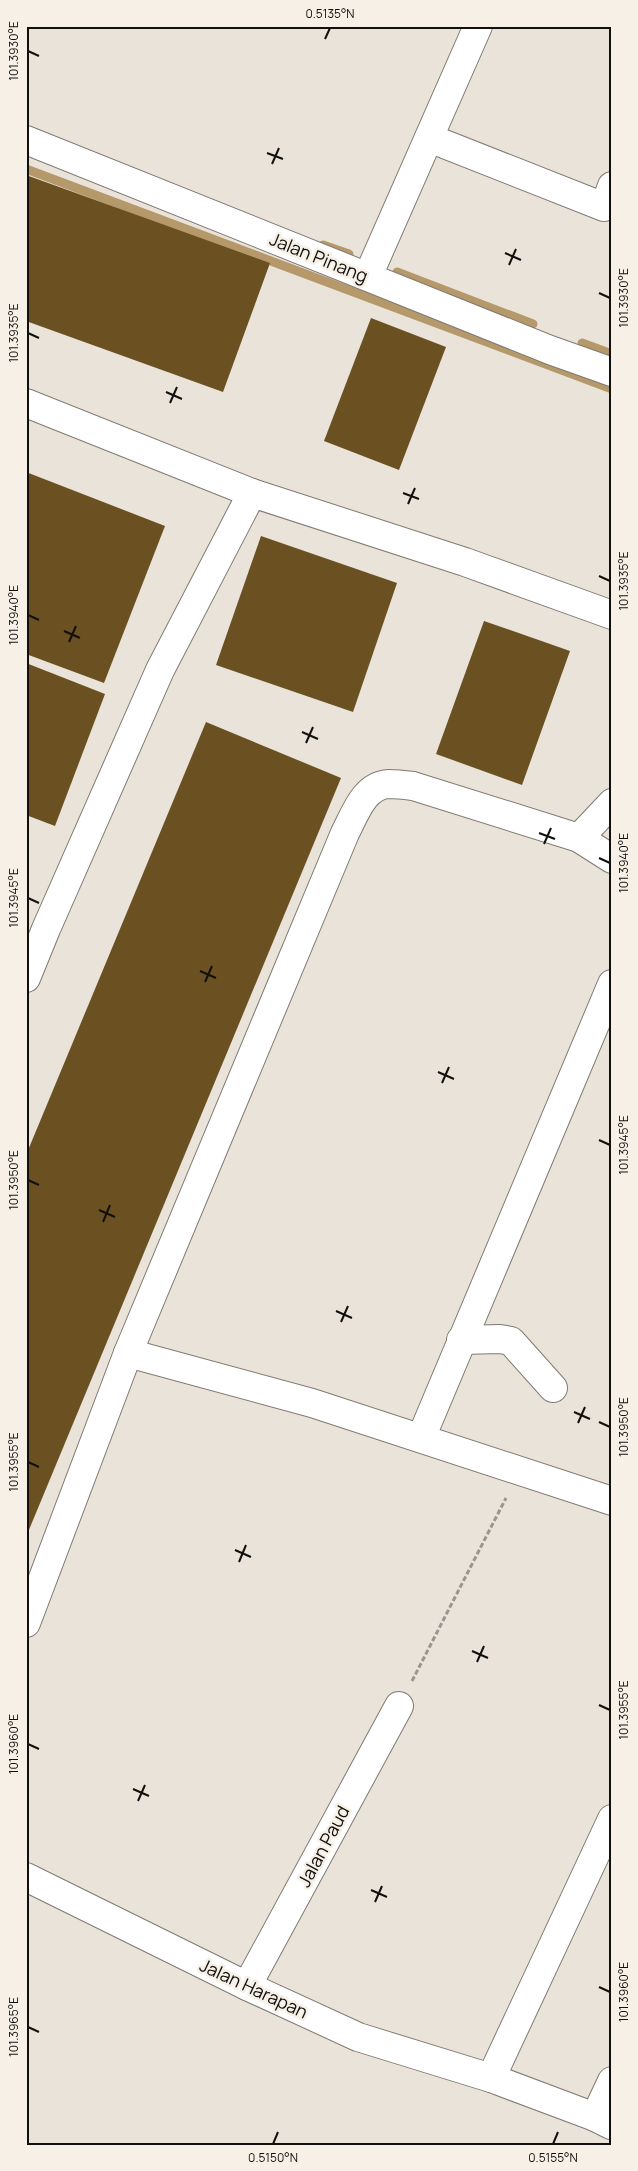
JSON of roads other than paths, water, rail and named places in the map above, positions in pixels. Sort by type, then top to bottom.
[{"type":"street","points":[[368,276],[478,26]]},
{"type":"street","points":[[429,138],[609,201]]},
{"type":"street","name":"Jalan Pinang","points":[[26,140],[550,350],[612,372]]},
{"type":"street","points":[[26,403],[252,493],[465,562],[612,615]]},
{"type":"street","points":[[26,978],[36,924],[160,670],[252,493]]},
{"type":"street","points":[[26,1623],[128,1353],[345,833],[371,789],[388,784],[412,786],[579,838],[612,859]]},
{"type":"street","points":[[579,838],[612,803]]},
{"type":"street","points":[[421,1438],[612,984]]},
{"type":"street","points":[[461,1340],[500,1339],[510,1342],[553,1388]]},
{"type":"street","points":[[128,1353],[312,1404],[612,1501]]},
{"type":"street","name":"Jalan Paud","points":[[247,1986],[399,1706]]},
{"type":"street","points":[[491,2078],[612,1819]]},
{"type":"street","name":"Jalan Harapan","points":[[26,1877],[247,1986],[358,2037],[491,2078],[603,2122]]},
{"type":"street","points":[[603,2122],[612,2081]]},
{"type":"waterway","points":[[26,169],[612,389]]},
{"type":"waterway","points":[[323,245],[349,254]]},
{"type":"waterway","points":[[397,272],[533,324]]},
{"type":"waterway","points":[[582,343],[612,354]]}]
